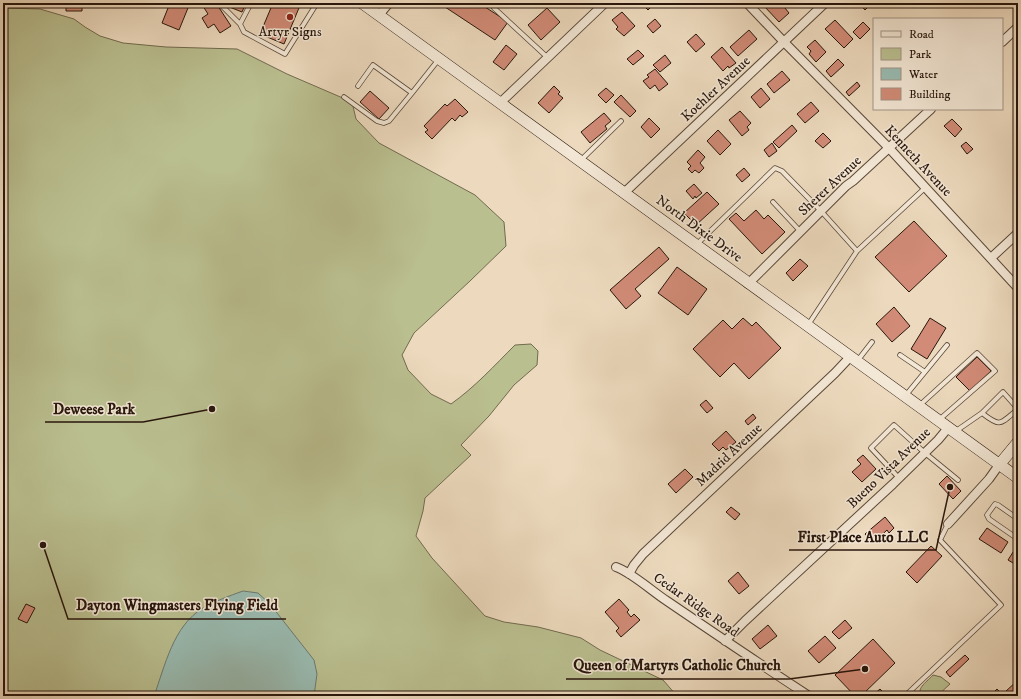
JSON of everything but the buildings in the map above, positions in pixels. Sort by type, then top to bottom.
[{"type":"main road","name":"North Dixie Drive","points":[[362,3],[748,284],[1018,478]]},
{"type":"main road","points":[[999,465],[1018,442]]},
{"type":"street","points":[[379,15],[389,3]]},
{"type":"street","points":[[500,103],[605,3]]},
{"type":"street","name":"Kenneth Avenue","points":[[747,3],[889,148],[1018,288]]},
{"type":"street","name":"Koehler Avenue","points":[[624,193],[826,3]]},
{"type":"street","points":[[1003,41],[1018,27]]},
{"type":"street","name":"Sherer Avenue","points":[[748,284],[846,186],[854,181],[930,110]]},
{"type":"street","points":[[991,258],[1018,233]]},
{"type":"street","name":"Madrid Avenue","points":[[629,574],[634,564],[643,554],[835,373],[853,360]]},
{"type":"street","name":"Bueno Vista Avenue","points":[[726,641],[745,621],[951,430]]},
{"type":"street","points":[[948,524],[989,479],[999,465]]},
{"type":"street","name":"Cedar Ridge Road","points":[[616,567],[629,574],[743,654],[809,696]]},
{"type":"lane","points":[[219,3],[240,24],[244,32],[285,54],[317,3]]},
{"type":"lane","points":[[240,24],[251,3]]},
{"type":"lane","points":[[492,3],[494,8],[547,57]]},
{"type":"lane","points":[[344,97],[377,121],[384,123],[389,121],[439,59]]},
{"type":"lane","points":[[358,86],[373,65],[412,93]]},
{"type":"lane","points":[[580,161],[621,121]]},
{"type":"lane","points":[[695,245],[775,168],[782,170],[857,251]]},
{"type":"lane","points":[[807,326],[857,251],[926,187]]},
{"type":"lane","points":[[773,202],[800,231]]},
{"type":"lane","points":[[853,360],[872,342]]},
{"type":"lane","points":[[905,397],[947,345]]},
{"type":"lane","points":[[918,407],[977,353],[995,371],[938,421]]},
{"type":"lane","points":[[900,355],[925,372]]},
{"type":"lane","points":[[951,430],[982,412],[1003,392],[1018,409],[1002,422],[995,423],[982,412]]},
{"type":"lane","points":[[899,478],[870,448],[894,425],[958,480]]},
{"type":"lane","points":[[1018,519],[998,505],[994,504],[987,515],[989,519],[1018,540]]},
{"type":"lane","points":[[907,696],[906,695],[1001,605],[940,540],[948,524]]},
{"type":"green space","points":[[3,8],[40,9],[74,19],[100,36],[123,43],[166,47],[237,49],[287,74],[352,102],[356,119],[379,143],[475,195],[504,222],[506,246],[414,333],[402,355],[408,370],[431,394],[451,404],[476,383],[515,345],[531,344],[538,351],[537,365],[514,385],[489,416],[461,445],[471,455],[425,498],[416,536],[432,558],[485,616],[504,622],[538,627],[581,638],[600,650],[663,680],[677,696],[3,696]]},
{"type":"green space","points":[[933,675],[941,677],[950,684],[937,696],[921,696],[921,687]]},
{"type":"water","points":[[243,591],[258,593],[270,604],[314,660],[317,674],[314,696],[154,696],[171,648],[184,625],[203,608]]},
{"type":"place","name":"Artyr Signs","points":[[290,17]]},
{"type":"place","name":"Deweese Park","points":[[212,409]]},
{"type":"place","name":"First Place Auto LLC","points":[[950,487]]},
{"type":"place","name":"Dayton Wingmasters Flying Field","points":[[43,545]]},
{"type":"place","name":"Queen of Martyrs Catholic Church","points":[[865,669]]}]
